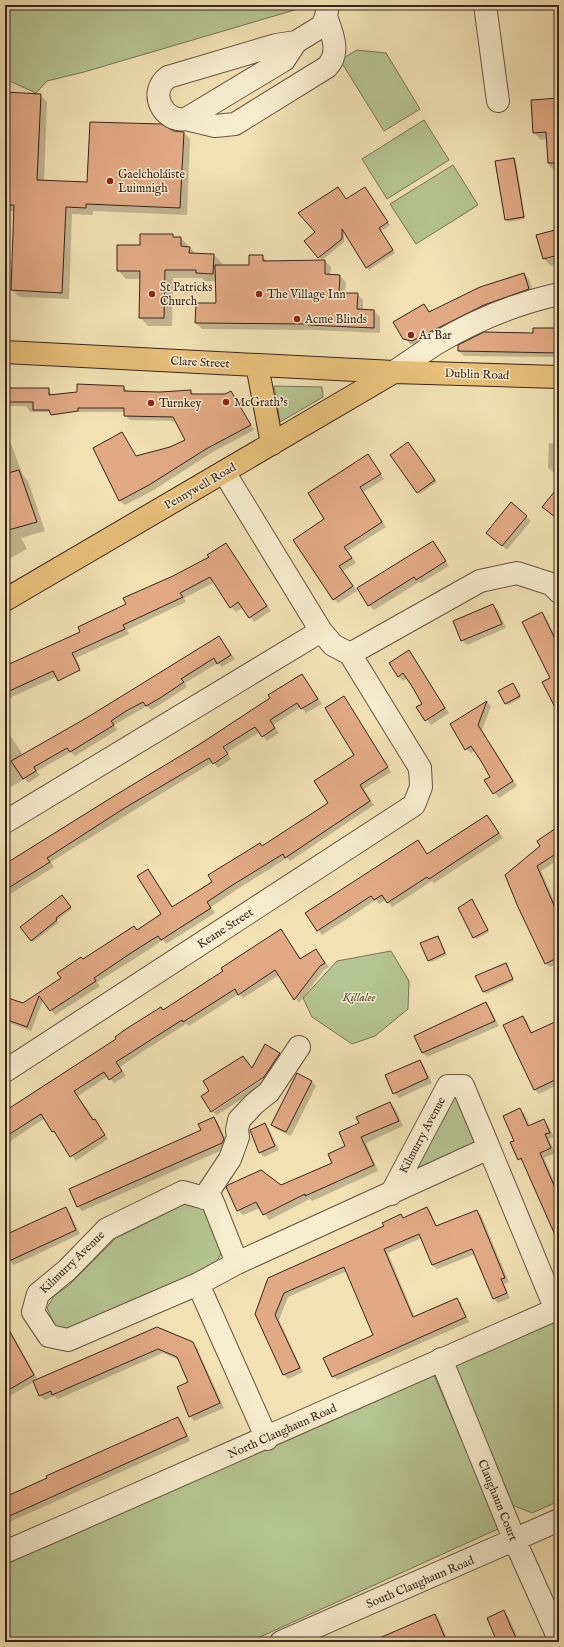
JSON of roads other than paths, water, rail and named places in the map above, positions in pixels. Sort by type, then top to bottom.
[{"type":"main road","name":"Clare Street","points":[[5,352],[394,372]]},
{"type":"main road","points":[[256,365],[272,444]]},
{"type":"main road","name":"Dublin Road","points":[[394,372],[559,377]]},
{"type":"main road","name":"Pennywell Road","points":[[5,600],[394,372]]},
{"type":"street","points":[[485,5],[498,101]]},
{"type":"street","points":[[327,11],[335,42],[332,60],[326,67],[235,124],[215,126],[186,119],[179,120],[172,118],[160,104],[158,89],[161,82],[168,77],[276,45],[296,42],[322,26],[327,11]]},
{"type":"street","points":[[186,119],[284,60],[296,42]]},
{"type":"street","points":[[394,372],[438,342],[488,318],[544,297],[559,294]]},
{"type":"street","points":[[224,472],[321,631],[333,645],[350,654],[480,581],[517,574],[552,584],[559,592]]},
{"type":"street","points":[[5,822],[321,631]]},
{"type":"street","name":"Keane Street","points":[[5,1071],[414,805],[421,787],[420,768],[350,654]]},
{"type":"street","points":[[237,1263],[212,1200],[204,1198],[230,1159],[238,1137],[236,1130],[239,1120],[254,1104],[269,1092],[299,1047]]},
{"type":"street","name":"Kilmurry Avenue","points":[[391,1194],[448,1086],[463,1086],[557,1309]]},
{"type":"street","name":"Kilmurry Avenue","points":[[204,1198],[183,1192],[107,1229],[67,1270],[38,1294],[33,1312],[49,1336],[68,1340],[198,1284],[237,1263],[490,1148]]},
{"type":"street","points":[[198,1284],[267,1438]]},
{"type":"street","name":"North Claughaun Road","points":[[5,1552],[267,1438],[441,1359],[557,1309]]},
{"type":"street","name":"Claughaun Court","points":[[441,1359],[515,1540],[559,1639]]},
{"type":"street","name":"South Claughaun Road","points":[[281,1642],[559,1520]]},
{"type":"place","name":"Gaelcholáiste Luimnigh","points":[[110,181]]},
{"type":"place","name":"St Patricks Church","points":[[152,294]]},
{"type":"place","name":"The Village Inn","points":[[259,294]]},
{"type":"place","name":"Acme Blinds","points":[[297,319]]},
{"type":"place","name":"A1 Bar","points":[[411,335]]},
{"type":"place","name":"McGrath’s","points":[[226,402]]},
{"type":"place","name":"Turnkey","points":[[151,403]]},
{"type":"park label","name":"Killalee","points":[[359,997]]}]
